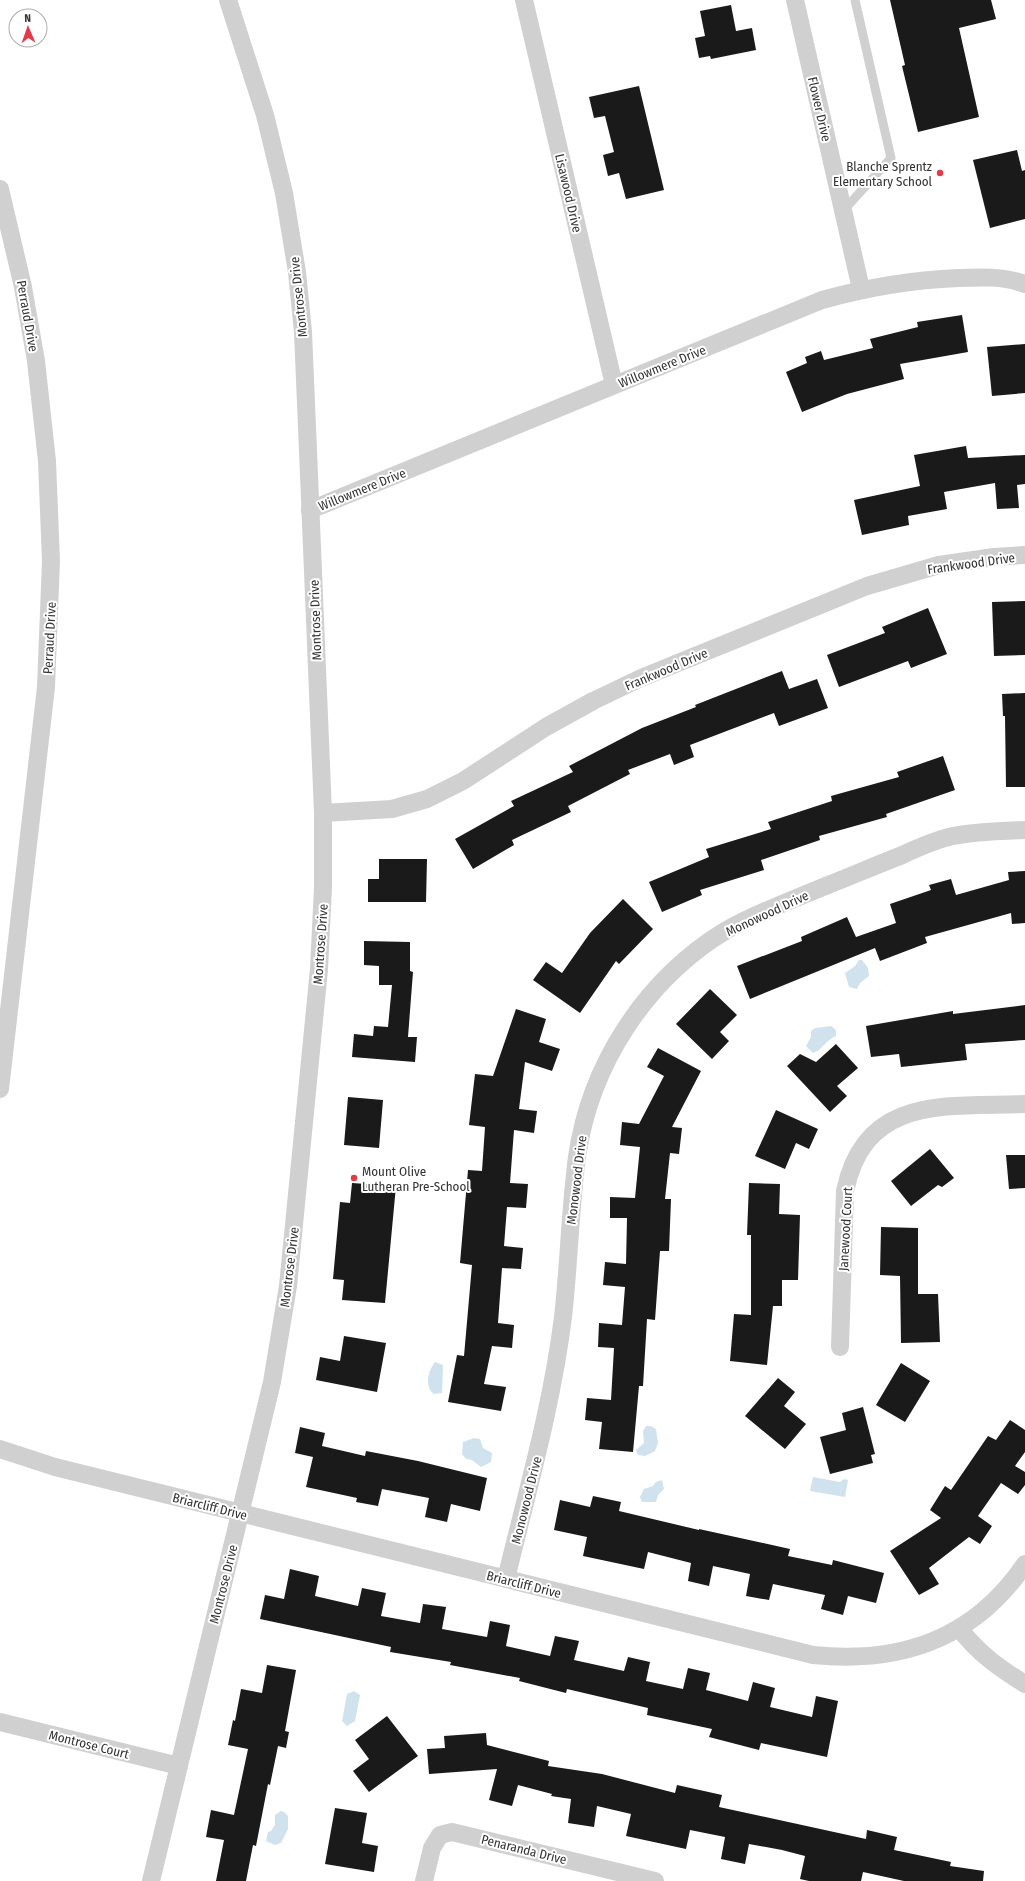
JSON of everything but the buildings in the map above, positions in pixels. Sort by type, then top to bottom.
[{"type":"street","name":"Montrose Drive","points":[[151,1881],[272,1382],[288,1286],[319,969],[323,887],[323,813],[303,332],[296,265],[284,193],[265,115],[228,0]]},
{"type":"street","name":"Lisawood Drive","points":[[524,0],[614,385]]},
{"type":"street","name":"Flower Drive","points":[[795,0],[861,289]]},
{"type":"street","name":"Perraud Drive","points":[[0,189],[23,286],[36,360],[47,460],[51,561],[46,686],[0,1088]]},
{"type":"street","name":"Willowmere Drive","points":[[310,510],[822,300],[861,289],[897,282],[983,277],[1001,278],[1025,284]]},
{"type":"street","name":"Frankwood Drive","points":[[323,813],[392,809],[427,800],[463,781],[546,728],[593,701],[641,678],[867,586],[939,565],[994,556],[1025,555]]},
{"type":"street","name":"Monowood Drive","points":[[506,1579],[551,1388],[563,1317],[577,1157],[584,1124],[593,1093],[613,1049],[630,1021],[650,995],[672,971],[697,950],[724,932],[753,916],[932,842],[971,833],[1025,830]]},
{"type":"street","name":"Janewood Court","points":[[840,1347],[845,1191],[848,1176],[861,1149],[882,1127],[908,1112],[937,1107],[1025,1104]]},
{"type":"street","name":"Briarcliff Drive","points":[[0,1449],[55,1467],[240,1514],[814,1655],[843,1658],[873,1657],[902,1652],[930,1643],[959,1628],[992,1603],[1013,1582],[1025,1564]]},
{"type":"street","points":[[959,1628],[970,1642],[995,1666],[1025,1684]]},
{"type":"street","name":"Montrose Court","points":[[0,1722],[179,1766]]},
{"type":"street","name":"Penaranda Drive","points":[[424,1881],[430,1853],[437,1838],[444,1833],[452,1832],[655,1881]]},
{"type":"lane","points":[[843,211],[891,158],[855,0]]},
{"type":"water","points":[[859,960],[862,960],[868,968],[869,976],[860,983],[857,989],[849,987],[845,973],[855,966]]},
{"type":"water","points":[[831,1026],[836,1030],[836,1036],[813,1053],[806,1046],[811,1037],[811,1031],[815,1028]]},
{"type":"water","points":[[435,1362],[443,1365],[442,1393],[434,1394],[429,1387],[428,1379],[430,1370]]},
{"type":"water","points":[[646,1426],[651,1426],[656,1429],[658,1443],[655,1451],[645,1456],[638,1455],[636,1450],[644,1443],[643,1431]]},
{"type":"water","points":[[474,1438],[480,1439],[483,1448],[492,1453],[491,1462],[481,1467],[472,1460],[466,1459],[462,1454],[463,1442]]},
{"type":"water","points":[[813,1477],[840,1482],[844,1479],[848,1480],[845,1497],[810,1491]]},
{"type":"water","points":[[662,1480],[664,1489],[658,1495],[656,1502],[642,1502],[640,1497],[644,1489],[653,1486],[656,1482]]},
{"type":"water","points":[[354,1691],[360,1695],[355,1721],[347,1726],[342,1721],[347,1694]]},
{"type":"water","points":[[281,1811],[288,1816],[288,1829],[281,1843],[275,1845],[266,1841],[268,1832],[271,1831],[275,1825],[275,1815]]},
{"type":"place","name":"Blanche Sprentz Elementary School","points":[[940,173]]},
{"type":"place","name":"Mount Olive Lutheran Pre-School","points":[[354,1178]]}]
